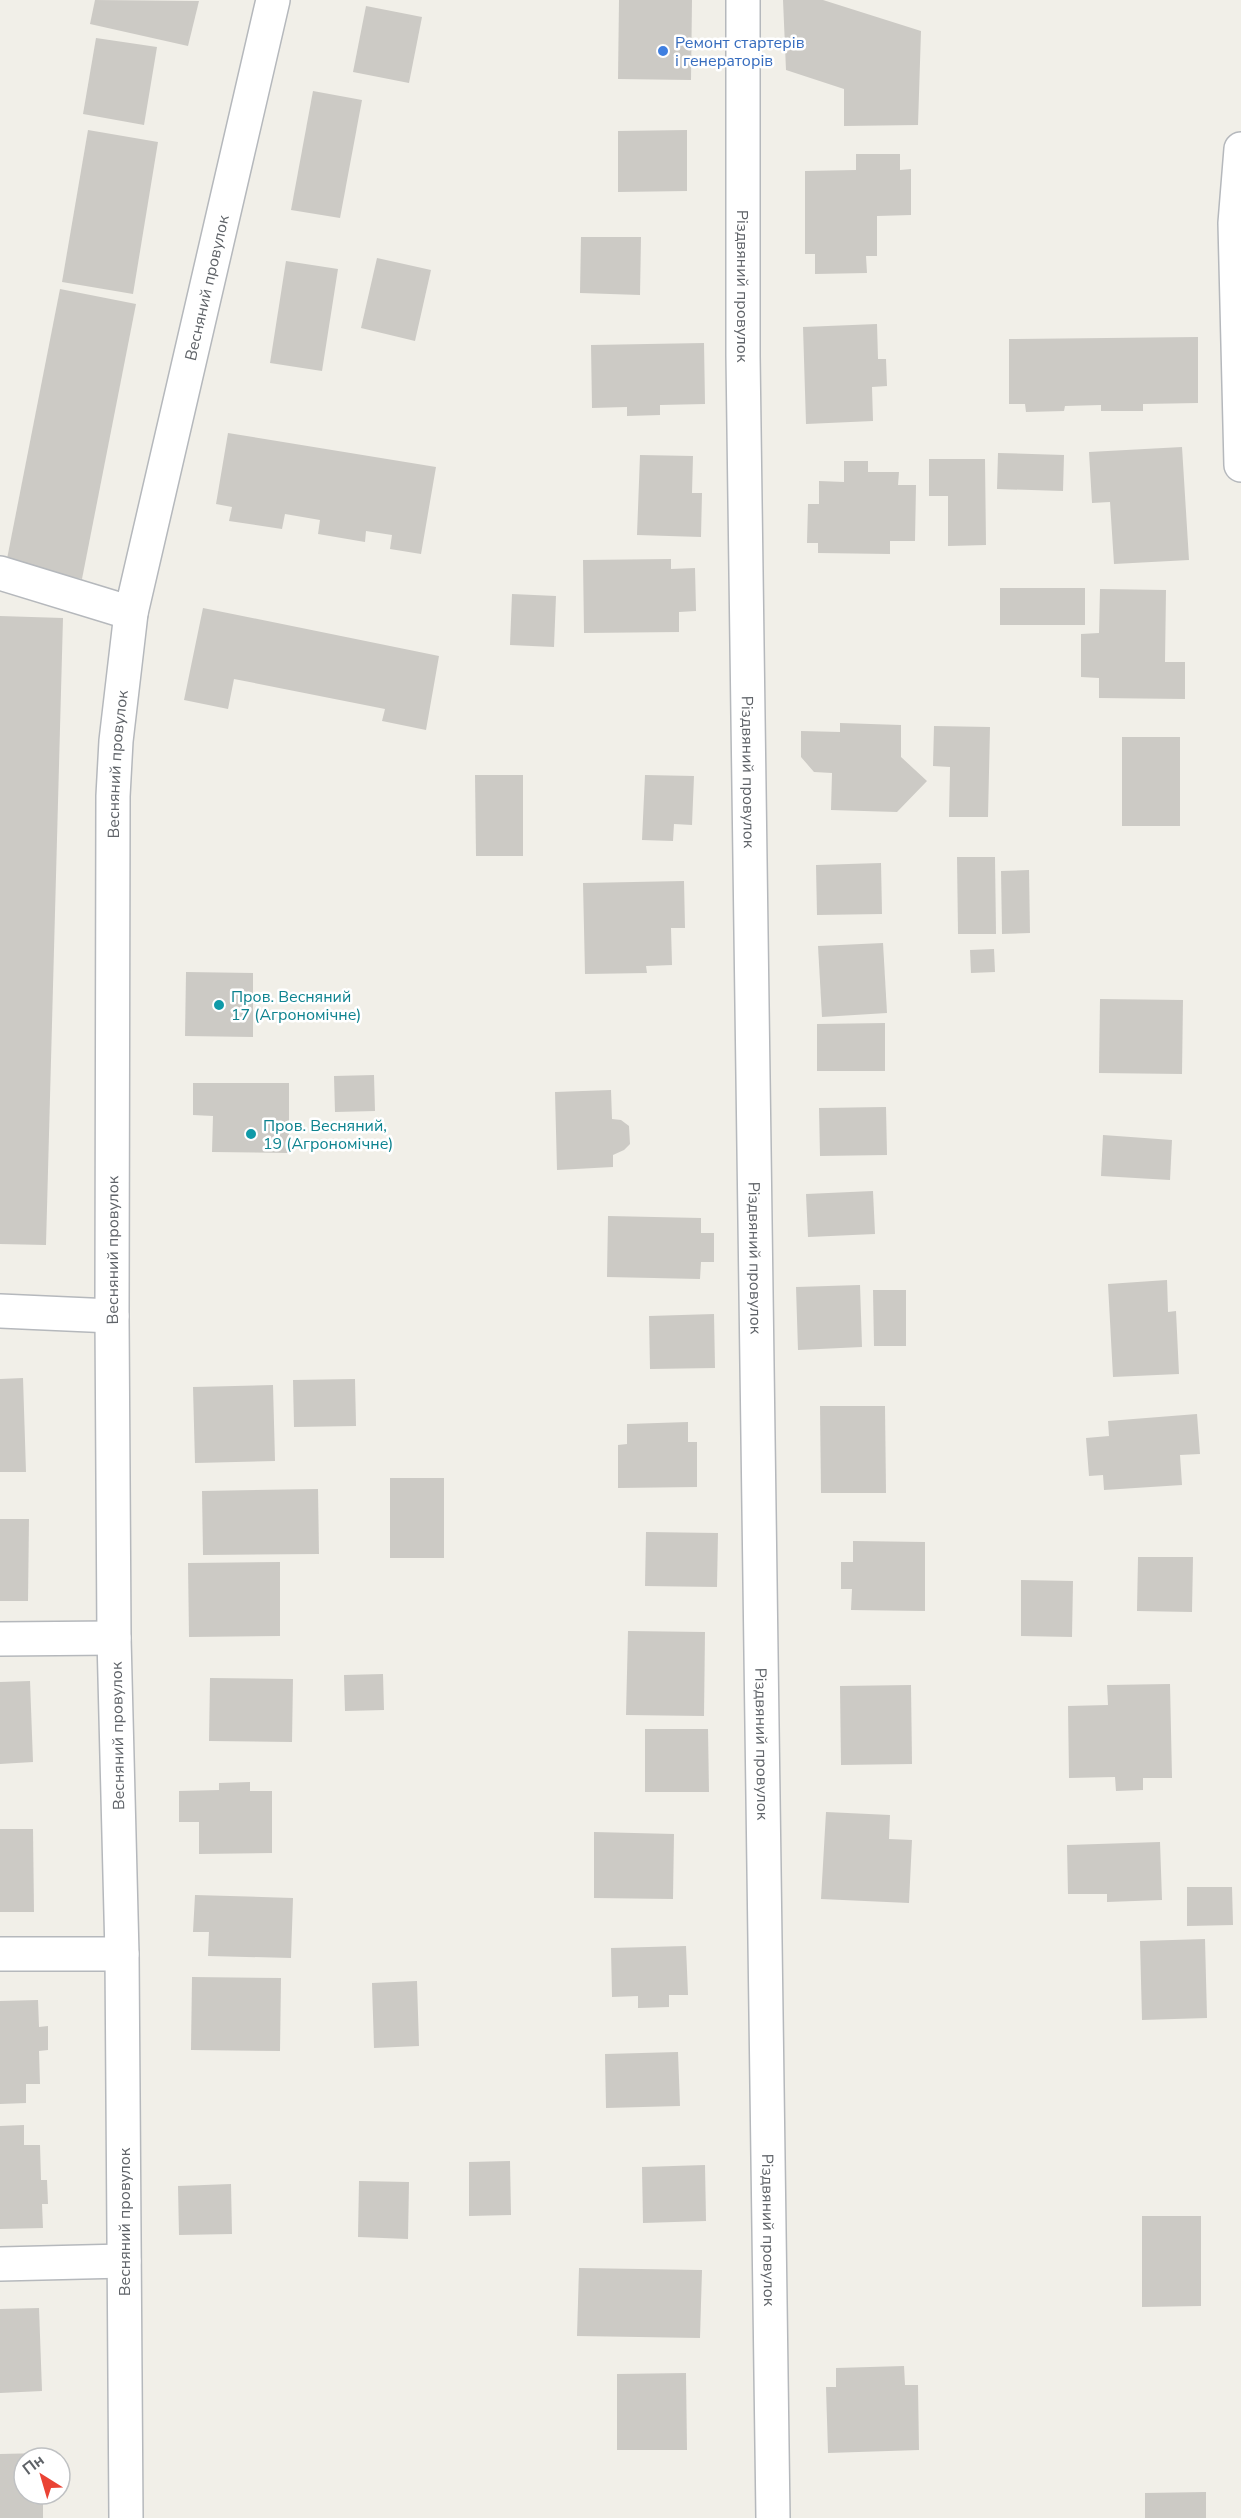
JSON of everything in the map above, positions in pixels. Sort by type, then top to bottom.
[{"type":"street","name":"Весняний провулок","points":[[126,2518],[122,1954],[114,1638],[113,796],[117,730],[131,613],[273,0]]},
{"type":"street","name":"Різдвяний провулок","points":[[743,0],[743,344],[773,2518]]},
{"type":"street","points":[[1241,149],[1235,223],[1241,465]]},
{"type":"street","points":[[0,573],[131,613]]},
{"type":"street","points":[[0,1311],[112,1316]]},
{"type":"street","points":[[0,1640],[114,1638]]},
{"type":"street","points":[[0,1954],[122,1954]]},
{"type":"street","points":[[0,2264],[124,2261]]},
{"type":"building","points":[[95,0],[199,1],[188,46],[90,24]]},
{"type":"building","points":[[619,0],[692,0],[691,80],[618,79]]},
{"type":"building","points":[[783,0],[823,0],[921,31],[918,125],[844,126],[844,89],[786,70]]},
{"type":"building","points":[[366,6],[422,17],[409,83],[353,72]]},
{"type":"building","points":[[96,38],[157,47],[144,125],[83,114]]},
{"type":"building","points":[[313,91],[362,100],[340,218],[291,210]]},
{"type":"building","points":[[88,130],[158,142],[133,294],[62,282]]},
{"type":"building","points":[[687,130],[687,191],[618,192],[618,131]]},
{"type":"building","points":[[856,154],[900,154],[900,170],[911,169],[911,215],[877,216],[877,256],[866,256],[867,273],[815,274],[815,254],[805,254],[805,171],[856,170]]},
{"type":"building","points":[[581,237],[641,237],[640,295],[580,293]]},
{"type":"building","points":[[377,258],[431,270],[415,341],[361,328]]},
{"type":"building","points":[[286,261],[338,269],[322,371],[270,363]]},
{"type":"building","points":[[60,289],[136,304],[82,579],[6,564]]},
{"type":"building","points":[[877,324],[878,359],[886,359],[887,386],[872,387],[873,421],[806,424],[803,327]]},
{"type":"building","points":[[1198,337],[1198,403],[1143,404],[1143,411],[1101,411],[1101,405],[1065,406],[1064,411],[1026,412],[1025,404],[1009,404],[1009,339]]},
{"type":"building","points":[[704,343],[705,404],[660,405],[660,415],[627,416],[627,407],[592,408],[591,345]]},
{"type":"building","points":[[228,433],[436,467],[421,554],[390,549],[392,535],[366,531],[365,542],[318,534],[320,520],[285,514],[282,529],[229,521],[232,507],[216,504]]},
{"type":"building","points":[[1182,447],[1189,560],[1114,564],[1110,502],[1092,503],[1089,452]]},
{"type":"building","points":[[998,453],[1064,455],[1063,491],[997,489]]},
{"type":"building","points":[[640,455],[693,456],[692,493],[702,493],[701,537],[637,535]]},
{"type":"building","points":[[929,459],[985,459],[986,545],[948,546],[948,496],[929,496]]},
{"type":"building","points":[[844,461],[868,461],[868,472],[899,472],[898,485],[916,485],[915,541],[890,541],[890,554],[818,553],[818,543],[807,543],[808,504],[819,504],[819,481],[844,482]]},
{"type":"building","points":[[671,559],[671,569],[695,568],[696,611],[679,612],[679,632],[584,633],[583,560]]},
{"type":"building","points":[[1000,588],[1085,588],[1085,625],[1000,625]]},
{"type":"building","points":[[1100,589],[1166,590],[1165,662],[1185,662],[1185,699],[1099,698],[1099,678],[1081,677],[1081,634],[1099,633]]},
{"type":"building","points":[[512,594],[556,596],[554,647],[510,645]]},
{"type":"building","points":[[203,608],[439,656],[426,730],[382,721],[385,709],[234,679],[228,709],[184,700]]},
{"type":"building","points":[[0,616],[63,618],[46,1245],[0,1244]]},
{"type":"building","points":[[840,723],[901,725],[901,757],[927,781],[897,812],[831,810],[832,773],[814,772],[801,757],[801,731],[840,732]]},
{"type":"building","points":[[934,726],[990,727],[988,817],[949,817],[950,767],[933,766]]},
{"type":"building","points":[[1122,737],[1180,737],[1180,826],[1122,826]]},
{"type":"building","points":[[475,775],[523,775],[523,856],[476,856]]},
{"type":"building","points":[[645,775],[694,776],[692,825],[674,824],[673,841],[642,840]]},
{"type":"building","points":[[957,857],[995,857],[996,934],[958,934]]},
{"type":"building","points":[[881,863],[882,914],[817,915],[816,865]]},
{"type":"building","points":[[1029,870],[1030,933],[1002,934],[1001,871]]},
{"type":"building","points":[[684,881],[685,928],[671,928],[672,965],[646,966],[647,973],[585,974],[583,883]]},
{"type":"building","points":[[883,943],[887,1013],[822,1017],[818,946]]},
{"type":"building","points":[[994,949],[995,972],[971,973],[970,950]]},
{"type":"building","name":"Пров. Весняний 17 (Агрономічне)","points":[[186,972],[253,973],[253,1037],[185,1036]]},
{"type":"building","points":[[1100,999],[1183,1000],[1182,1074],[1099,1073]]},
{"type":"building","points":[[885,1023],[885,1071],[817,1071],[817,1024]]},
{"type":"building","points":[[374,1075],[375,1111],[335,1112],[334,1076]]},
{"type":"building","name":"Пров. Весняний, 19 (Агрономічне)","points":[[193,1083],[289,1083],[289,1153],[212,1152],[213,1116],[193,1115]]},
{"type":"building","points":[[611,1090],[612,1119],[621,1120],[629,1126],[630,1144],[613,1155],[613,1167],[557,1170],[555,1092]]},
{"type":"building","points":[[886,1107],[887,1155],[820,1156],[819,1108]]},
{"type":"building","points":[[1103,1135],[1172,1140],[1170,1180],[1101,1176]]},
{"type":"building","points":[[873,1191],[875,1234],[808,1237],[806,1194]]},
{"type":"building","points":[[608,1216],[701,1218],[701,1233],[714,1233],[714,1262],[701,1262],[700,1279],[607,1277]]},
{"type":"building","points":[[1167,1280],[1168,1312],[1176,1311],[1179,1374],[1113,1377],[1108,1284]]},
{"type":"building","points":[[860,1285],[862,1347],[798,1350],[796,1287]]},
{"type":"building","points":[[873,1290],[906,1290],[906,1346],[874,1346]]},
{"type":"building","points":[[714,1314],[715,1368],[650,1369],[649,1316]]},
{"type":"building","points":[[23,1378],[26,1472],[0,1472],[0,1379]]},
{"type":"building","points":[[355,1379],[356,1426],[294,1427],[293,1380]]},
{"type":"building","points":[[273,1385],[275,1461],[195,1463],[193,1387]]},
{"type":"building","points":[[820,1406],[885,1406],[886,1493],[821,1493]]},
{"type":"building","points":[[1197,1414],[1200,1454],[1180,1455],[1182,1485],[1104,1490],[1103,1475],[1089,1476],[1086,1438],[1109,1436],[1108,1421]]},
{"type":"building","points":[[688,1422],[688,1442],[697,1442],[697,1487],[618,1488],[618,1445],[627,1444],[627,1424]]},
{"type":"building","points":[[390,1478],[444,1478],[444,1558],[390,1558]]},
{"type":"building","points":[[318,1489],[319,1554],[203,1555],[202,1491]]},
{"type":"building","points":[[0,1519],[29,1519],[28,1601],[0,1601]]},
{"type":"building","points":[[646,1532],[718,1533],[717,1587],[645,1586]]},
{"type":"building","points":[[853,1541],[925,1542],[925,1611],[851,1610],[852,1589],[841,1589],[841,1562],[853,1562]]},
{"type":"building","points":[[1138,1557],[1193,1557],[1192,1612],[1137,1611]]},
{"type":"building","points":[[280,1562],[280,1636],[189,1637],[188,1563]]},
{"type":"building","points":[[1021,1580],[1073,1581],[1072,1637],[1021,1636]]},
{"type":"building","points":[[628,1631],[705,1632],[704,1716],[626,1715]]},
{"type":"building","points":[[383,1674],[384,1710],[345,1711],[344,1675]]},
{"type":"building","points":[[210,1678],[293,1679],[292,1742],[209,1741]]},
{"type":"building","points":[[30,1681],[33,1762],[0,1764],[0,1682]]},
{"type":"building","points":[[1170,1684],[1172,1778],[1143,1778],[1143,1790],[1116,1791],[1115,1777],[1069,1778],[1068,1706],[1108,1705],[1107,1685]]},
{"type":"building","points":[[911,1685],[912,1764],[841,1765],[840,1686]]},
{"type":"building","points":[[645,1729],[708,1729],[709,1792],[645,1792]]},
{"type":"building","points":[[250,1782],[250,1791],[272,1791],[272,1853],[199,1854],[199,1822],[179,1822],[179,1791],[219,1790],[219,1783]]},
{"type":"building","points":[[826,1812],[890,1815],[889,1839],[912,1840],[909,1903],[821,1899]]},
{"type":"building","points":[[0,1829],[33,1829],[34,1912],[0,1912]]},
{"type":"building","points":[[594,1832],[674,1834],[673,1899],[594,1898]]},
{"type":"building","points":[[1160,1842],[1162,1900],[1107,1902],[1107,1894],[1068,1894],[1067,1845]]},
{"type":"building","points":[[1187,1887],[1232,1887],[1233,1925],[1187,1926]]},
{"type":"building","points":[[195,1895],[293,1898],[291,1958],[208,1956],[209,1932],[193,1932]]},
{"type":"building","points":[[1205,1939],[1207,2018],[1142,2020],[1140,1941]]},
{"type":"building","points":[[686,1946],[688,1995],[669,1995],[669,2007],[638,2008],[638,1996],[612,1997],[611,1948]]},
{"type":"building","points":[[192,1977],[281,1978],[280,2051],[191,2050]]},
{"type":"building","points":[[417,1981],[419,2046],[374,2048],[372,1983]]},
{"type":"building","points":[[38,2000],[39,2027],[48,2026],[48,2050],[39,2051],[40,2084],[26,2084],[26,2103],[0,2104],[0,2001]]},
{"type":"building","points":[[678,2052],[680,2106],[606,2108],[605,2054]]},
{"type":"building","points":[[24,2125],[24,2145],[40,2145],[41,2180],[47,2180],[48,2204],[42,2204],[43,2228],[0,2229],[0,2126]]},
{"type":"building","points":[[510,2161],[511,2215],[469,2216],[469,2162]]},
{"type":"building","points":[[705,2165],[706,2221],[643,2223],[642,2167]]},
{"type":"building","points":[[359,2181],[409,2182],[408,2239],[358,2237]]},
{"type":"building","points":[[231,2184],[232,2234],[179,2235],[178,2186]]},
{"type":"building","points":[[1142,2216],[1201,2216],[1201,2306],[1142,2307]]},
{"type":"building","points":[[579,2268],[702,2270],[700,2338],[577,2336]]},
{"type":"building","points":[[39,2308],[42,2391],[0,2393],[0,2309]]},
{"type":"building","points":[[904,2366],[905,2385],[918,2385],[919,2450],[828,2453],[826,2387],[836,2387],[836,2368]]},
{"type":"building","points":[[686,2373],[687,2450],[617,2450],[617,2374]]},
{"type":"building","points":[[0,2454],[12,2454],[12,2506],[43,2506],[43,2518],[0,2518]]},
{"type":"building","points":[[1206,2492],[1206,2518],[1145,2518],[1145,2493]]},
{"type":"place","name":"Ремонт стартерів і генераторів","points":[[663,51]]},
{"type":"place","name":"Пров. Весняний 17 (Агрономічне)","points":[[219,1005]]},
{"type":"place","name":"Пров. Весняний, 19 (Агрономічне)","points":[[251,1134]]}]
